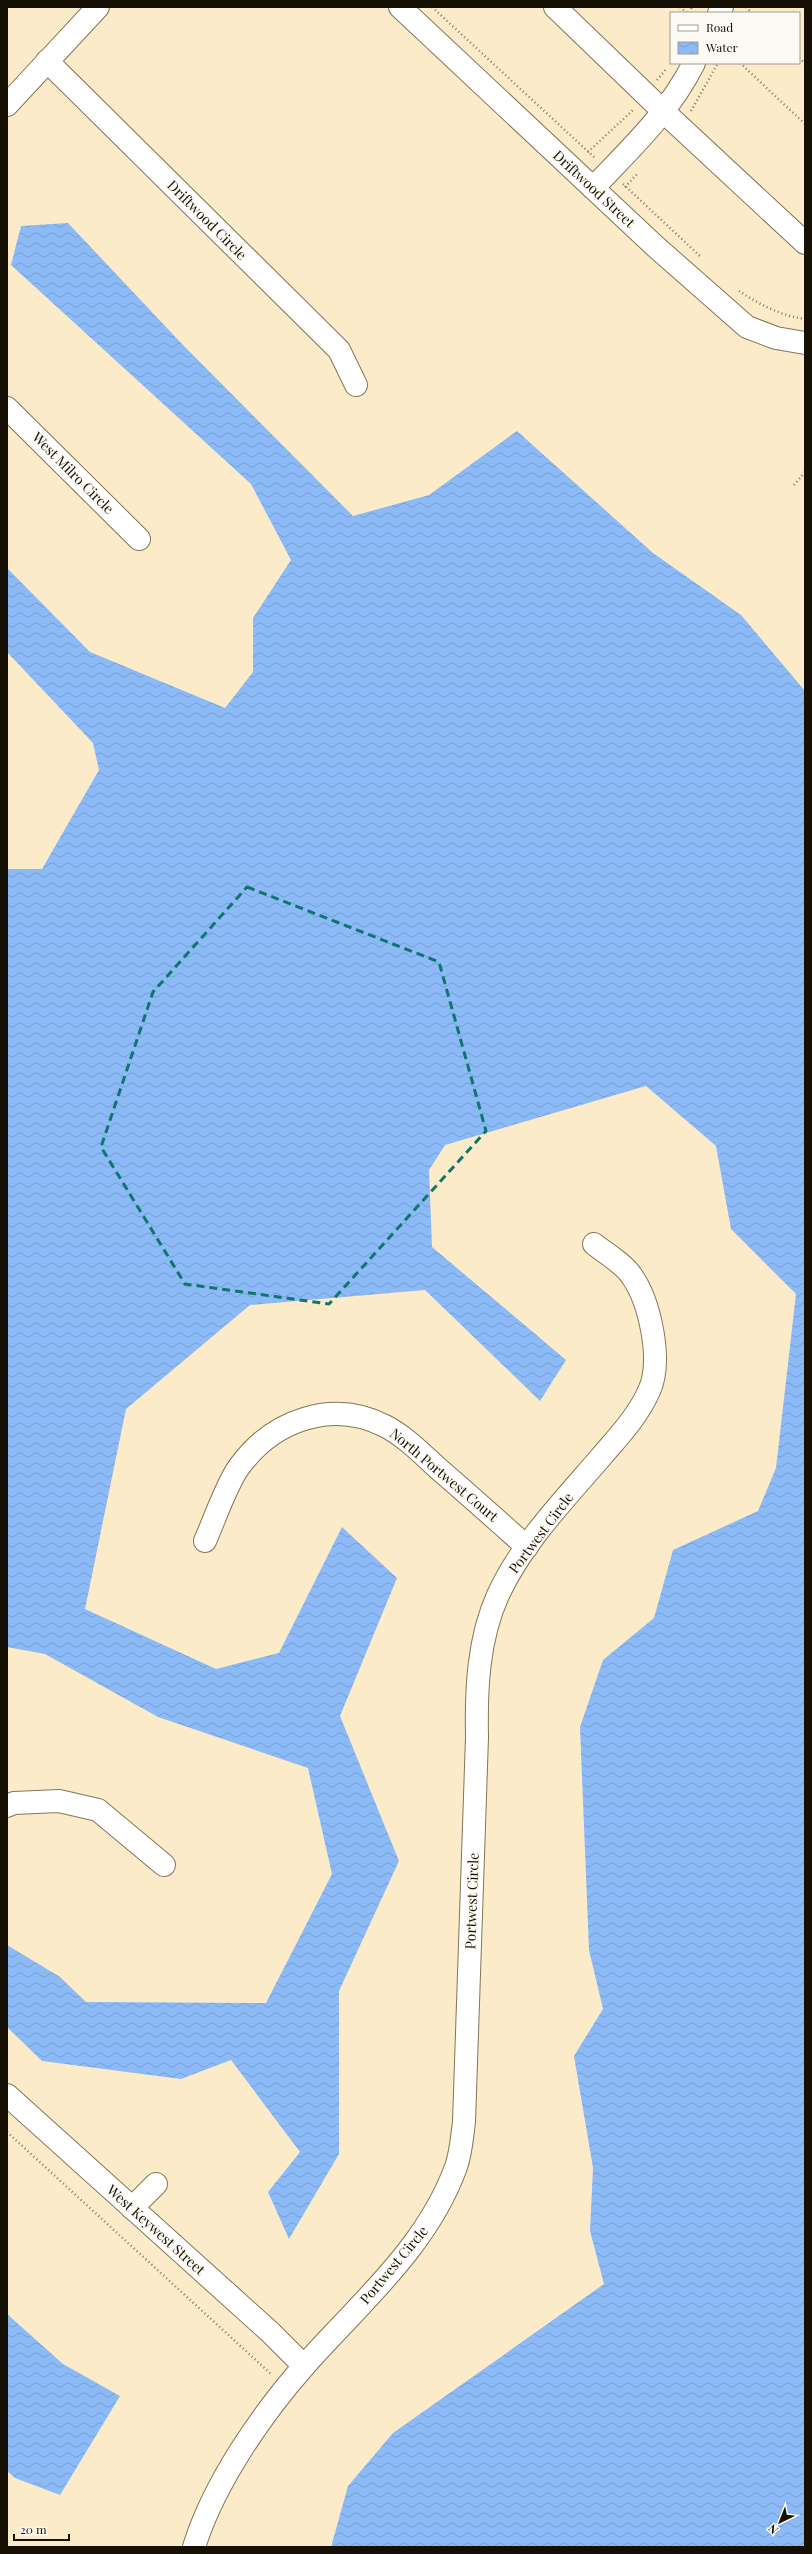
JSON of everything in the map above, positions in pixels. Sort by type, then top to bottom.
[{"type":"street","points":[[7,105],[98,7]]},
{"type":"street","name":"Driftwood Street","points":[[400,7],[593,188],[747,327],[776,338],[805,344]]},
{"type":"street","points":[[555,7],[664,112],[805,243]]},
{"type":"street","name":"Driftwood Circle","points":[[48,61],[339,350],[356,385]]},
{"type":"street","points":[[593,188],[664,112],[679,92],[693,64]]},
{"type":"street","name":"West Milro Circle","points":[[7,408],[139,539]]},
{"type":"street","name":"Portwest Circle","points":[[194,2547],[224,2480],[258,2424],[304,2366],[423,2233],[442,2201],[457,2166],[464,2122],[476,1745],[476,1692],[486,1626],[498,1595],[528,1547],[550,1516],[627,1427],[650,1390],[656,1353],[650,1317],[631,1275],[594,1244]]},
{"type":"street","name":"North Portwest Court","points":[[205,1541],[238,1467],[262,1442],[292,1421],[322,1413],[358,1415],[386,1426],[422,1453],[528,1547]]},
{"type":"street","points":[[7,1806],[14,1803],[59,1801],[98,1810],[164,1865]]},
{"type":"street","name":"West Keywest Street","points":[[7,2095],[270,2332],[304,2366]]},
{"type":"street","points":[[132,2208],[156,2184]]},
{"type":"path","points":[[741,64],[805,124]]},
{"type":"path","points":[[794,485],[805,472]]},
{"type":"path","points":[[7,2132],[272,2374]]},
{"type":"highlighted area","points":[[247,887],[439,962],[486,1131],[329,1304],[185,1284],[101,1147],[153,992]]},
{"type":"water","points":[[68,223],[182,344],[353,516],[429,495],[517,431],[653,553],[741,615],[805,691],[805,2547],[331,2547],[348,2486],[393,2433],[604,2284],[590,2231],[593,2168],[574,2056],[603,2009],[589,1950],[580,1727],[603,1660],[654,1618],[673,1550],[758,1511],[776,1468],[796,1294],[731,1229],[716,1146],[646,1086],[445,1145],[429,1170],[432,1247],[566,1360],[540,1401],[425,1290],[250,1305],[126,1409],[85,1609],[216,1669],[279,1653],[342,1527],[397,1578],[340,1716],[399,1861],[339,1991],[339,2154],[289,2239],[268,2192],[300,2152],[231,2060],[181,2079],[42,2061],[7,2027],[7,1945],[60,1977],[86,2002],[266,2003],[332,1874],[308,1768],[158,1717],[45,1654],[7,1647],[7,869],[42,869],[99,770],[93,743],[7,652],[7,568],[90,652],[225,708],[253,672],[253,618],[291,560],[251,484],[11,265],[21,226]]},
{"type":"water","points":[[7,2314],[63,2364],[120,2396],[60,2495],[15,2478],[7,2471]]}]
